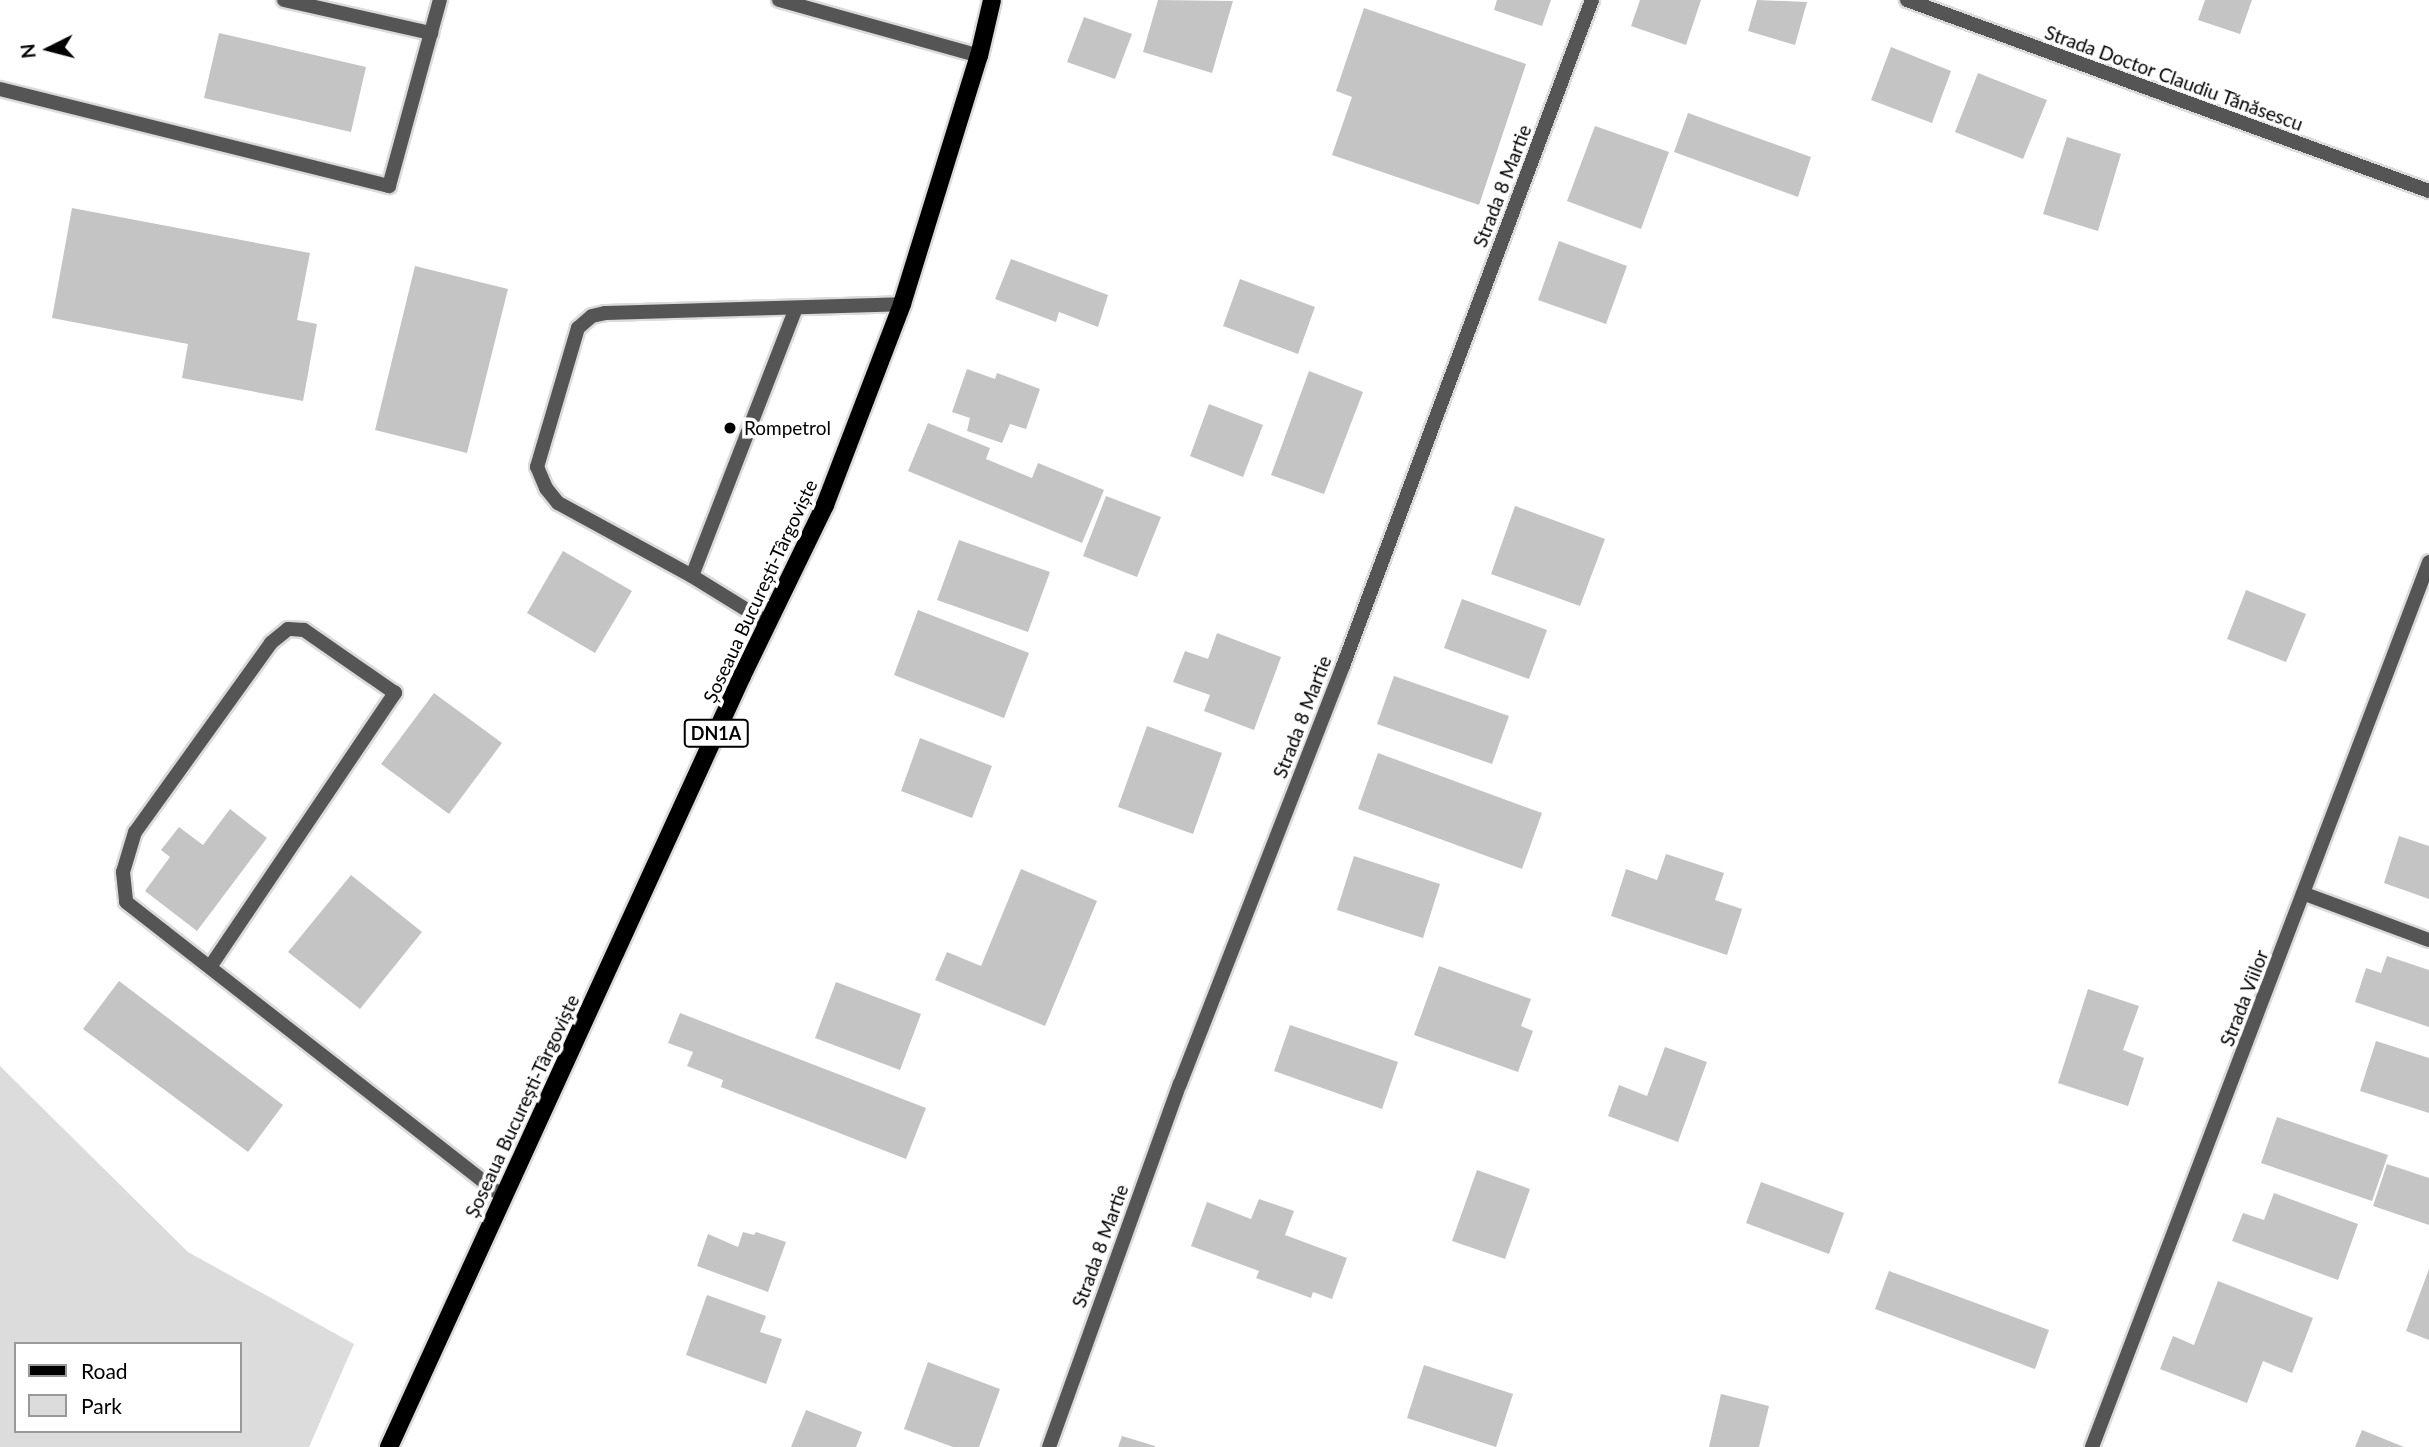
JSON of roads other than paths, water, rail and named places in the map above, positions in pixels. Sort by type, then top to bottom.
[{"type":"main road","name":"Șoseaua București-Târgoviște","points":[[389,1447],[768,623],[825,505],[902,304],[979,56],[992,0]]},
{"type":"street","points":[[284,0],[431,33]]},
{"type":"street","points":[[0,89],[389,186],[440,0]]},
{"type":"street","points":[[779,0],[979,56]]},
{"type":"street","name":"Strada 8 Martie","points":[[1049,1447],[1180,1084],[1343,666],[1592,0]]},
{"type":"street","name":"Strada Doctor Claudiu Tănăsescu","points":[[1907,0],[2429,191]]},
{"type":"street","points":[[768,623],[692,576],[558,503],[546,488],[537,467],[578,328],[592,316],[606,313],[902,304]]},
{"type":"street","points":[[692,576],[796,308]]},
{"type":"street","name":"Strada Viilor","points":[[2092,1447],[2305,894],[2429,562]]},
{"type":"street","points":[[210,967],[395,693],[303,630],[288,629],[271,643],[135,832],[123,872],[126,902],[504,1197]]},
{"type":"street","points":[[2305,894],[2429,940]]},
{"type":"place","name":"Rompetrol","points":[[730,428]]}]
